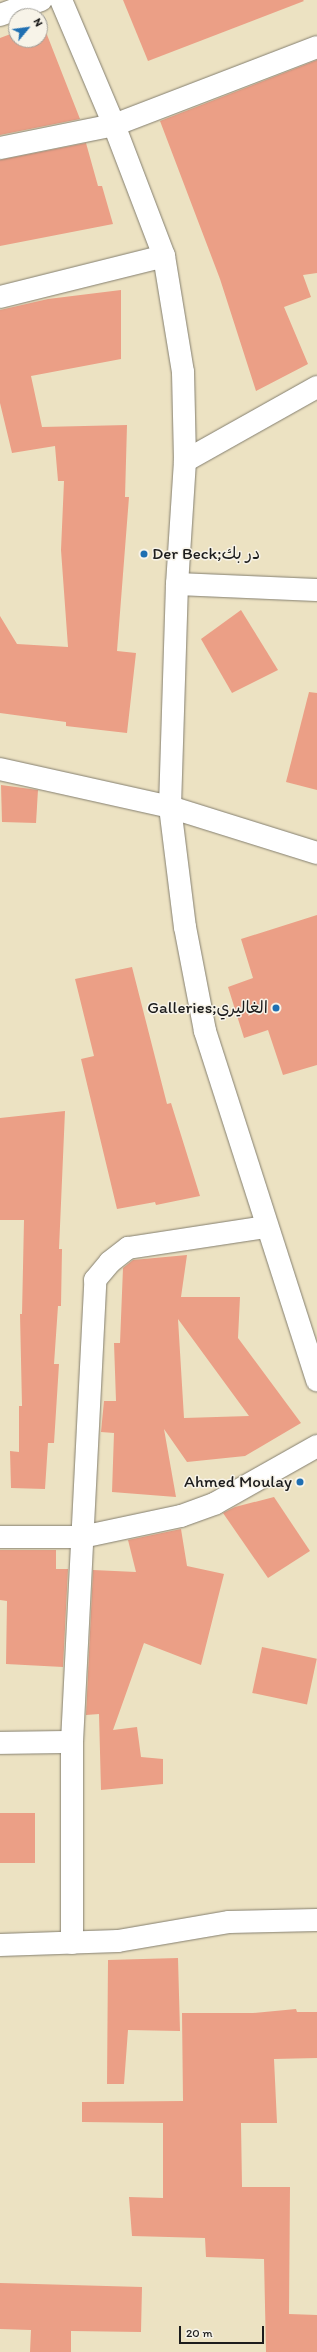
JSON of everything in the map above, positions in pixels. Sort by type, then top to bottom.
[{"type":"street","points":[[0,15],[41,0]]},
{"type":"street","points":[[61,0],[114,125],[164,256],[183,372],[185,461],[177,584],[170,807],[186,927],[205,1031],[266,1227],[317,1380]]},
{"type":"street","points":[[0,148],[114,125],[317,47]]},
{"type":"street","points":[[0,297],[164,256]]},
{"type":"street","points":[[185,461],[317,387]]},
{"type":"street","points":[[177,584],[317,590]]},
{"type":"street","points":[[0,769],[170,807],[317,853]]},
{"type":"street","points":[[72,1943],[72,1742],[96,1280],[110,1262],[128,1248],[266,1227]]},
{"type":"street","points":[[0,1537],[82,1537],[181,1516],[216,1503],[317,1446]]},
{"type":"street","points":[[0,1743],[72,1742]]},
{"type":"street","points":[[0,1946],[118,1941],[229,1922],[317,1920]]},
{"type":"building","points":[[123,0],[303,0],[304,1],[148,61]]},
{"type":"building","points":[[8,35],[8,48],[48,48],[48,37],[80,119],[0,135],[0,38]]},
{"type":"building","points":[[317,60],[317,273],[303,275],[311,297],[284,307],[308,364],[256,391],[220,279],[160,121]]},
{"type":"building","points":[[86,143],[98,186],[102,186],[113,224],[0,246],[0,160]]},
{"type":"building","points":[[121,290],[121,359],[31,376],[42,427],[127,425],[125,497],[129,497],[117,651],[136,653],[127,733],[66,726],[66,722],[0,713],[0,616],[17,644],[68,647],[61,550],[64,481],[58,481],[55,446],[12,453],[0,403],[0,310],[48,299]]},
{"type":"building","points":[[241,610],[278,670],[232,693],[201,639]]},
{"type":"building","points":[[309,692],[317,693],[317,790],[286,782]]},
{"type":"building","points":[[1,785],[38,790],[36,823],[2,822]]},
{"type":"building","name":"Galleries;الغاليري","points":[[317,915],[317,1065],[283,1075],[268,1030],[244,1038],[228,987],[253,978],[241,939]]},
{"type":"building","points":[[132,967],[167,1104],[171,1103],[200,1196],[156,1205],[155,1202],[117,1209],[81,1059],[94,1056],[75,979]]},
{"type":"building","points":[[65,1111],[59,1249],[62,1249],[61,1306],[58,1306],[54,1364],[59,1364],[54,1443],[48,1443],[45,1489],[11,1488],[10,1451],[19,1452],[19,1406],[22,1406],[20,1314],[22,1314],[24,1220],[0,1220],[0,1118]]},
{"type":"building","points":[[187,1255],[181,1297],[240,1297],[238,1338],[301,1423],[245,1456],[187,1462],[164,1429],[176,1497],[112,1492],[114,1433],[101,1432],[104,1401],[116,1401],[114,1343],[120,1343],[123,1268],[133,1260]],"holes":[[[178,1319],[249,1416],[184,1418]]]},
{"type":"building","points":[[274,1497],[310,1551],[268,1578],[223,1513],[235,1507]]},
{"type":"building","points":[[181,1529],[187,1566],[224,1574],[201,1665],[144,1643],[113,1730],[137,1727],[141,1757],[163,1759],[163,1784],[101,1790],[99,1714],[86,1715],[93,1570],[136,1572],[128,1540]]},
{"type":"building","points":[[0,1550],[56,1550],[56,1569],[68,1569],[63,1667],[6,1664],[7,1601],[0,1600]]},
{"type":"building","points":[[262,1647],[317,1659],[307,1705],[252,1693]]},
{"type":"building","points":[[0,1813],[35,1813],[35,1863],[0,1863]]},
{"type":"building","points":[[178,1958],[180,2031],[128,2030],[124,2084],[107,2084],[108,1960]]},
{"type":"building","points":[[296,2009],[297,2012],[317,2012],[317,2058],[274,2059],[277,2123],[241,2123],[242,2187],[290,2187],[289,2314],[317,2315],[317,2352],[266,2352],[264,2259],[206,2257],[205,2238],[132,2236],[129,2197],[163,2198],[163,2123],[82,2122],[82,2102],[183,2101],[182,2013],[253,2013]]},
{"type":"building","points":[[0,2283],[142,2287],[141,2332],[71,2331],[71,2352],[30,2352],[31,2330],[0,2329]]},
{"type":"place","name":"Der Beck;در بك","points":[[144,554]]},
{"type":"place","name":"Galleries;الغاليري","points":[[276,1008]]},
{"type":"place","name":"Ahmed Moulay","points":[[300,1482]]}]
